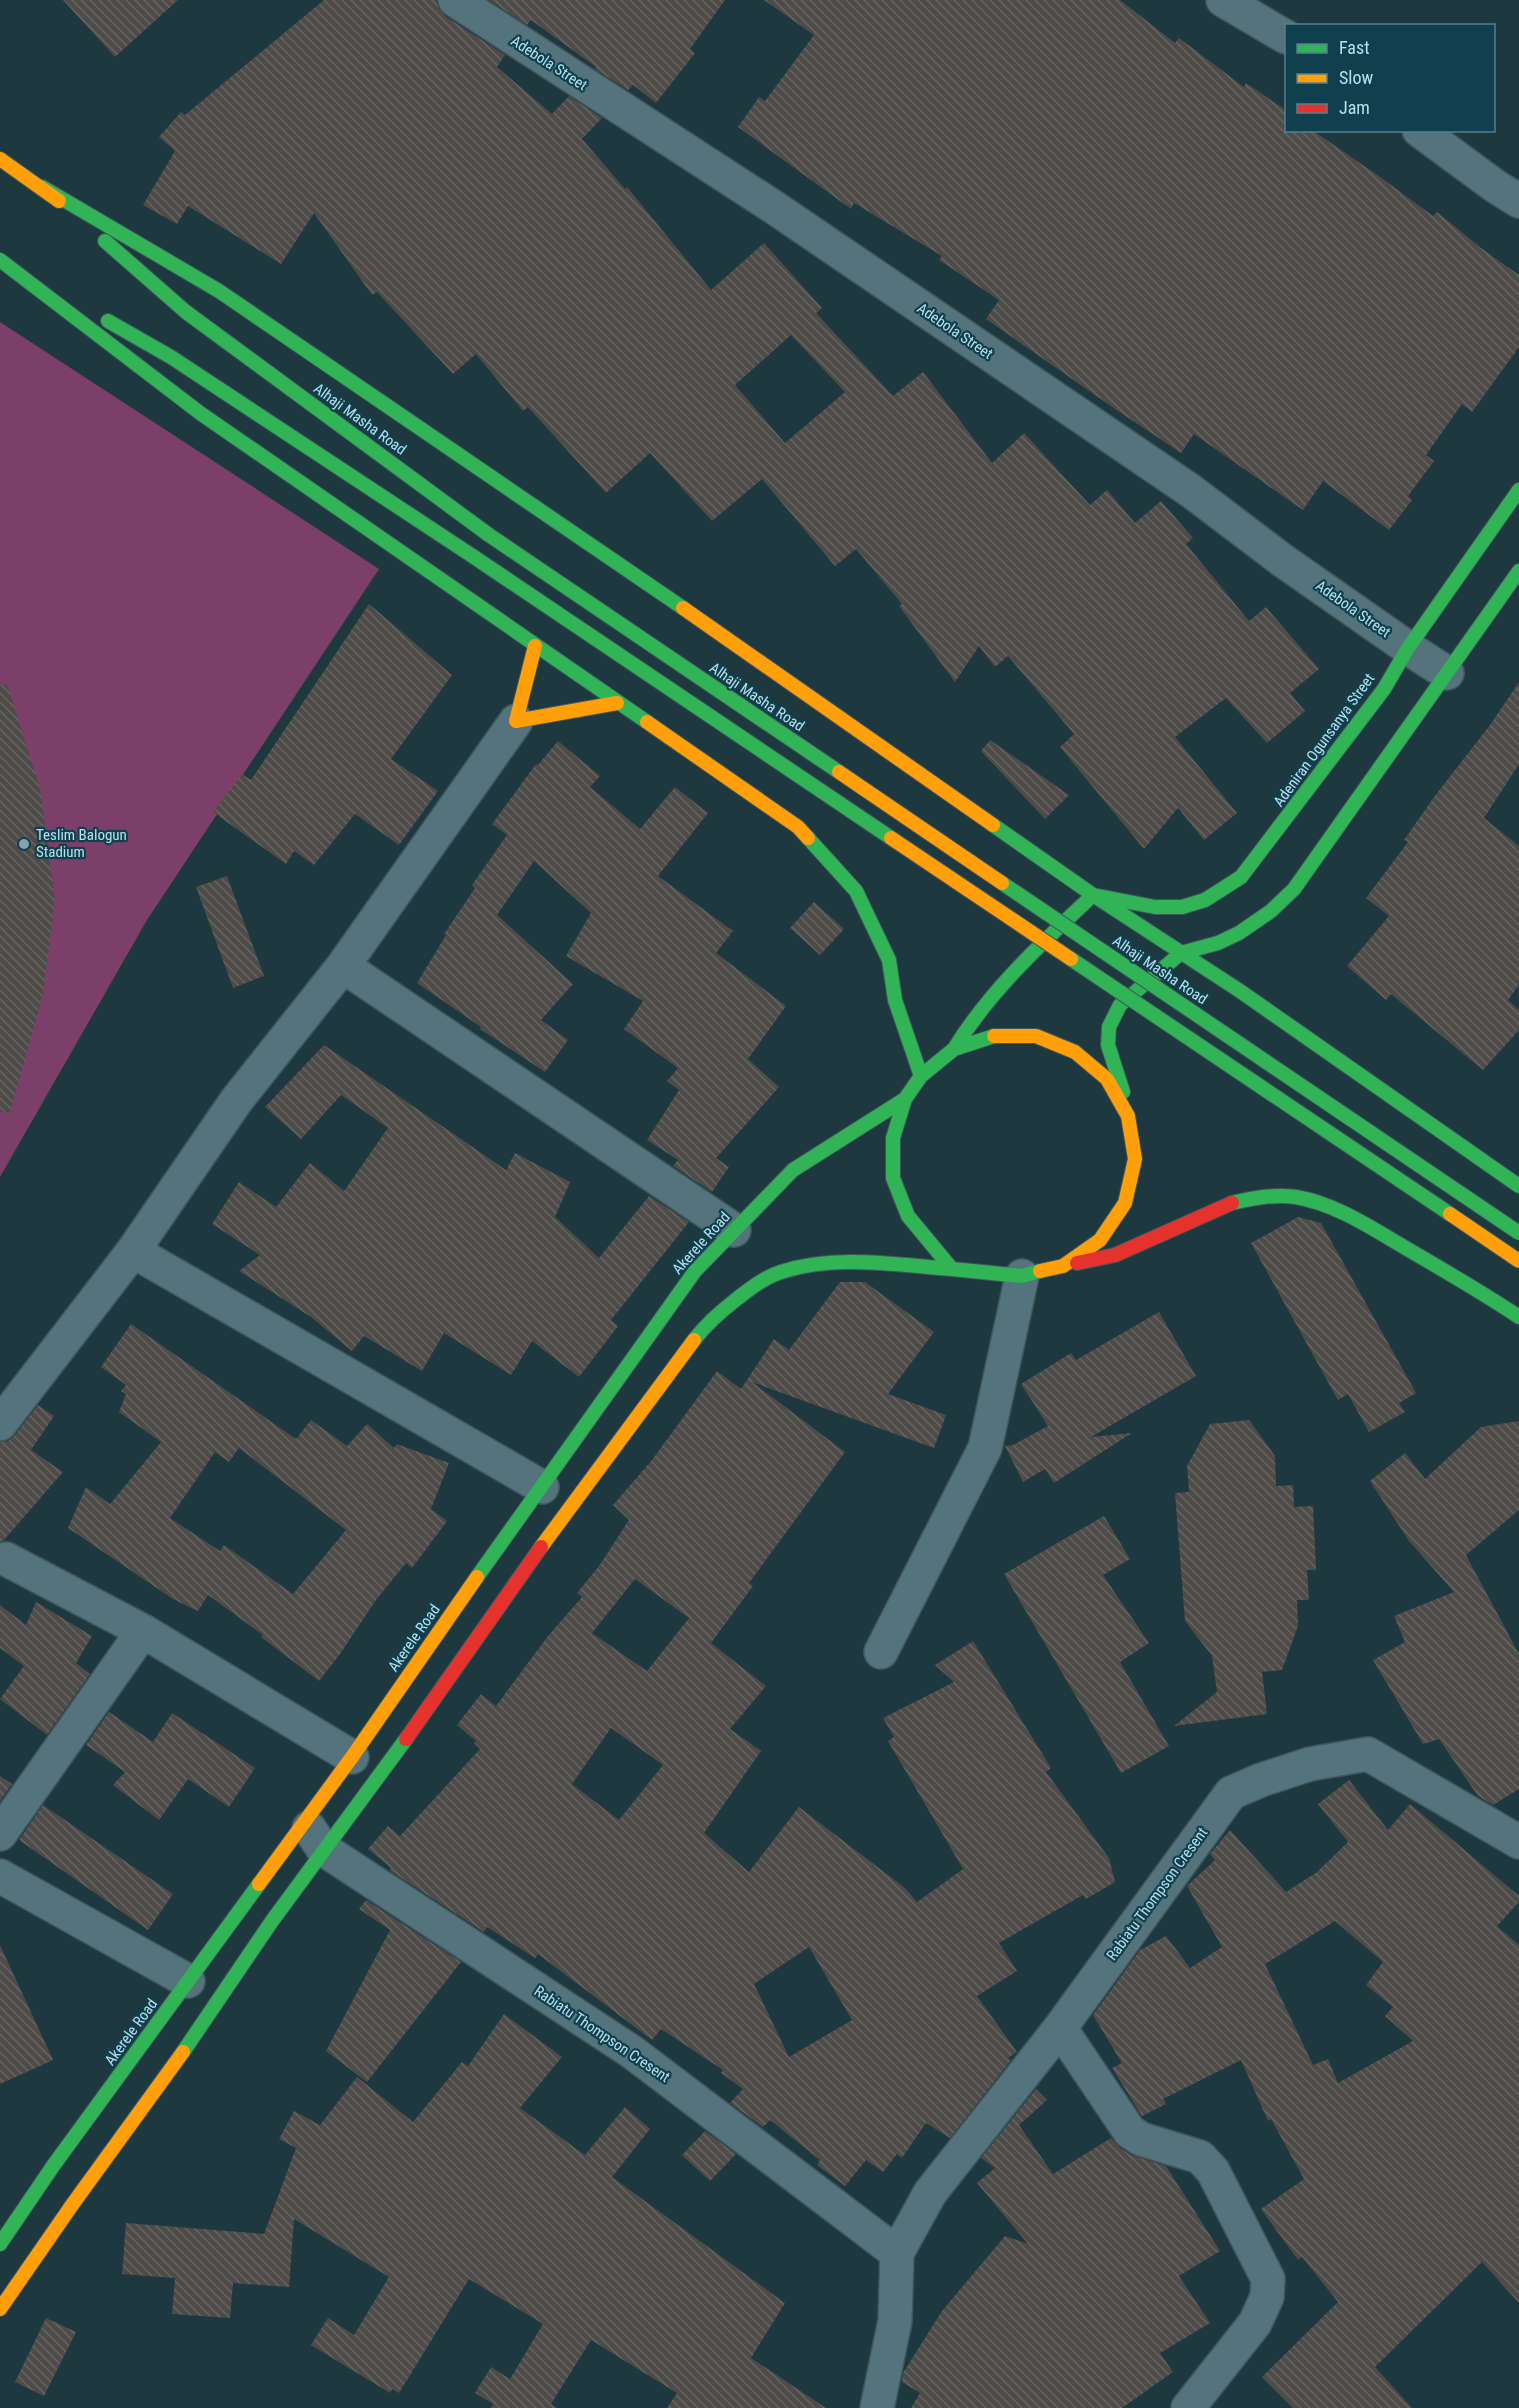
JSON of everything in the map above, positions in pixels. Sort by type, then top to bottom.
[{"type":"street","name":"Adebola Street","points":[[455,0],[775,208],[1191,491],[1282,560],[1447,673]]},
{"type":"street","points":[[1223,0],[1285,37]]},
{"type":"street","points":[[1422,132],[1519,201]]},
{"type":"street","name":"Alhaji Masha Road","points":[[0,159],[42,186],[186,312],[489,535],[1519,1233]]},
{"type":"street","points":[[42,186],[219,291],[704,622],[1094,895],[1240,991],[1519,1186]]},
{"type":"street","points":[[0,259],[171,357],[474,557],[1519,1261]]},
{"type":"street","points":[[0,259],[200,414],[798,828],[856,891],[889,960],[895,1000],[921,1076]]},
{"type":"street","name":"Adeniran Ogunsanya Street","points":[[1094,895],[1155,907],[1194,906],[1221,893],[1251,866],[1384,688],[1408,648],[1519,490]]},
{"type":"street","points":[[1064,1266],[1100,1240],[1125,1203],[1135,1160],[1122,1087],[1108,1045],[1109,1027],[1120,1005],[1181,953],[1218,943],[1239,933],[1271,911],[1294,889],[1519,571]]},
{"type":"street","points":[[0,1424],[133,1251],[236,1101],[343,966],[516,721],[535,646]]},
{"type":"street","points":[[516,721],[617,703]]},
{"type":"street","points":[[952,1269],[908,1216],[893,1178],[892,1138],[905,1099],[921,1076],[954,1049],[964,1032],[997,990],[1094,895]]},
{"type":"street","points":[[343,966],[734,1230]]},
{"type":"street","points":[[954,1049],[994,1036],[1035,1036],[1075,1052],[1107,1079],[1128,1116]]},
{"type":"street","name":"Akerele Road","points":[[0,2244],[53,2166],[352,1757],[695,1271],[793,1170],[905,1099]]},
{"type":"street","points":[[0,2309],[72,2205],[209,2017],[272,1921],[390,1761],[501,1601],[708,1321],[743,1295],[780,1272],[830,1263],[952,1269],[1022,1276],[1114,1255],[1230,1203],[1263,1196],[1294,1197],[1324,1204],[1350,1216],[1485,1294],[1519,1317]]},
{"type":"street","points":[[133,1251],[542,1486]]},
{"type":"street","points":[[881,1652],[986,1448],[1022,1276]]},
{"type":"street","points":[[6,1559],[143,1631],[352,1757]]},
{"type":"street","points":[[0,1834],[143,1631]]},
{"type":"street","name":"Rabiatu Thompson Cresent","points":[[877,2408],[895,2321],[897,2253],[930,2193],[1060,2028],[1231,1792],[1310,1764],[1368,1754],[1519,1842]]},
{"type":"street","name":"Rabiatu Thompson Cresent","points":[[304,1821],[323,1850],[633,2052],[897,2253]]},
{"type":"street","points":[[0,1876],[188,1981]]},
{"type":"street","points":[[1060,2028],[1130,2132],[1141,2139],[1200,2157],[1213,2171],[1268,2278],[1267,2296],[1255,2324],[1188,2408]]},
{"type":"shaded area","points":[[0,322],[379,569],[147,920],[0,1177]]},
{"type":"building","points":[[63,0],[178,0],[115,57]]},
{"type":"building","points":[[324,0],[436,0],[445,16],[505,55],[497,67],[552,114],[569,96],[602,118],[582,139],[625,189],[627,187],[711,290],[764,243],[822,308],[816,313],[893,396],[923,372],[992,463],[1024,433],[1090,505],[1107,490],[1135,523],[1161,501],[1193,538],[1186,544],[1249,621],[1266,607],[1319,669],[1290,693],[1305,711],[1267,743],[1226,698],[1175,737],[1237,813],[1204,840],[1178,808],[1144,849],[1060,747],[1074,734],[1008,656],[995,667],[979,646],[955,682],[899,606],[902,604],[856,549],[835,566],[762,479],[712,521],[650,453],[606,493],[528,407],[523,411],[476,354],[453,374],[377,292],[372,295],[314,213],[281,264],[188,206],[177,224],[143,205],[175,151],[159,137],[181,112],[185,115]],"holes":[[[791,335],[845,392],[785,443],[735,385]]]},
{"type":"building","points":[[489,0],[725,0],[690,49],[695,53],[656,103],[633,85],[628,90],[595,69],[596,67],[531,20],[527,25]]},
{"type":"building","points":[[764,0],[1120,0],[1175,43],[1179,38],[1244,87],[1246,83],[1285,110],[1285,132],[1315,132],[1433,216],[1437,212],[1519,275],[1519,347],[1472,412],[1462,404],[1426,455],[1434,461],[1408,496],[1412,500],[1389,530],[1323,481],[1303,510],[1194,434],[1181,453],[1118,411],[986,319],[999,300],[939,260],[942,256],[854,203],[851,209],[738,127],[759,97],[765,101],[814,35]]},
{"type":"building","points":[[369,604],[452,675],[391,759],[438,791],[399,845],[355,814],[314,865],[294,851],[286,864],[213,812],[242,774],[251,780]]},
{"type":"building","points":[[1519,682],[1519,764],[1484,818],[1519,846],[1519,985],[1508,1000],[1519,1010],[1519,1030],[1483,1070],[1391,994],[1386,1000],[1347,966],[1389,916],[1366,898],[1408,842],[1404,840],[1434,797],[1490,725]]},
{"type":"building","name":"Teslim Balogun Stadium","points":[[7,684],[40,788],[55,900],[43,994],[10,1113],[0,1112],[0,686]]},
{"type":"building","points":[[990,740],[1069,795],[1045,819],[981,751]]},
{"type":"building","points":[[558,741],[600,776],[590,787],[640,829],[675,787],[708,813],[658,876],[733,931],[716,953],[786,1006],[748,1059],[779,1087],[716,1158],[729,1167],[712,1192],[673,1166],[678,1160],[647,1140],[679,1090],[667,1081],[678,1068],[624,1029],[643,1001],[566,956],[591,913],[534,861],[497,915],[573,984],[541,1020],[568,1040],[545,1072],[480,1029],[481,1027],[417,983],[446,935],[444,934],[475,888],[472,885],[507,835],[492,824],[536,764],[538,765]]},
{"type":"building","points":[[227,876],[264,976],[233,988],[196,887]]},
{"type":"building","points":[[814,902],[844,929],[820,955],[790,928]]},
{"type":"building","points":[[324,1045],[506,1170],[515,1153],[570,1182],[555,1217],[599,1258],[649,1196],[689,1222],[611,1320],[618,1326],[579,1377],[532,1341],[511,1375],[444,1333],[422,1371],[364,1336],[352,1351],[311,1317],[239,1271],[260,1255],[212,1224],[239,1182],[276,1207],[310,1163],[344,1191],[388,1128],[341,1095],[301,1139],[265,1107]]},
{"type":"building","points":[[1298,1217],[1321,1223],[1416,1393],[1399,1403],[1405,1412],[1369,1432],[1348,1394],[1338,1400],[1251,1243]]},
{"type":"building","points":[[840,1282],[865,1282],[934,1332],[888,1394],[946,1415],[934,1448],[752,1382],[845,1452],[749,1583],[753,1586],[711,1643],[766,1686],[730,1729],[761,1751],[704,1833],[749,1872],[799,1807],[905,1888],[917,1902],[963,1869],[888,1741],[894,1737],[883,1718],[954,1682],[935,1665],[973,1641],[1051,1768],[1046,1772],[1109,1858],[1115,1882],[1086,1899],[1083,1895],[999,1943],[1017,1971],[977,1996],[1017,2052],[1008,2058],[1011,2060],[950,2138],[926,2123],[902,2158],[897,2154],[883,2172],[866,2160],[845,2186],[817,2165],[820,2160],[770,2120],[763,2127],[730,2103],[743,2089],[721,2073],[723,2070],[661,2029],[652,2040],[538,1954],[535,1958],[487,1927],[484,1932],[389,1870],[391,1868],[368,1849],[388,1826],[400,1836],[480,1749],[474,1743],[476,1741],[457,1725],[481,1694],[496,1706],[548,1636],[582,1597],[577,1593],[599,1566],[629,1520],[613,1505],[652,1460],[717,1371],[741,1389],[774,1339],[789,1350]],"holes":[[[635,1579],[689,1618],[647,1671],[592,1633]],[[611,1728],[663,1765],[619,1820],[572,1784]],[[809,1947],[852,2020],[789,2057],[754,1984]]]},
{"type":"building","points":[[1159,1312],[1196,1376],[1091,1437],[1132,1433],[1054,1483],[1045,1469],[1023,1482],[1005,1446],[1013,1445],[1048,1426],[1021,1384],[1071,1353],[1076,1360]]},
{"type":"building","points":[[131,1324],[296,1439],[311,1420],[347,1446],[367,1424],[394,1448],[397,1444],[449,1463],[431,1509],[447,1521],[412,1568],[406,1563],[376,1600],[319,1681],[261,1637],[263,1635],[208,1595],[198,1611],[173,1599],[68,1528],[86,1487],[110,1504],[161,1442],[119,1412],[126,1394],[121,1391],[126,1385],[101,1367]],"holes":[[[239,1448],[346,1530],[293,1594],[224,1545],[220,1551],[170,1518],[215,1452],[229,1462]]]},
{"type":"building","points":[[38,1405],[54,1416],[31,1450],[63,1472],[0,1542],[0,1442],[8,1441],[14,1436]]},
{"type":"building","points":[[1249,1420],[1275,1456],[1276,1486],[1293,1485],[1294,1507],[1313,1506],[1316,1570],[1307,1570],[1309,1600],[1297,1600],[1298,1626],[1282,1670],[1262,1672],[1267,1714],[1174,1726],[1217,1692],[1212,1656],[1185,1621],[1175,1493],[1189,1492],[1187,1466],[1210,1424]]},
{"type":"building","points":[[1519,1421],[1519,1510],[1466,1555],[1519,1654],[1519,1789],[1493,1805],[1478,1796],[1439,1739],[1423,1744],[1373,1660],[1405,1642],[1394,1616],[1454,1592],[1409,1541],[1370,1481],[1405,1453],[1425,1479],[1481,1427]]},
{"type":"building","points":[[1104,1516],[1130,1559],[1103,1575],[1149,1643],[1120,1662],[1169,1746],[1121,1773],[1004,1574]]},
{"type":"building","points":[[36,1602],[92,1636],[76,1663],[90,1674],[47,1735],[0,1699],[24,1666],[0,1648],[0,1605],[26,1625]]},
{"type":"building","points":[[109,1712],[153,1742],[172,1713],[255,1768],[229,1807],[188,1779],[159,1820],[113,1785],[125,1772],[86,1745]]},
{"type":"building","points":[[0,1776],[12,1784],[0,1801]]},
{"type":"building","points":[[1349,1780],[1388,1830],[1410,1804],[1519,1896],[1519,1902],[1497,1926],[1519,1945],[1519,2303],[1482,2262],[1375,2367],[1412,2408],[1293,2408],[1262,2377],[1338,2302],[1302,2257],[1298,2260],[1261,2209],[1304,2179],[1271,2119],[1268,2121],[1241,2060],[1163,2099],[1166,2104],[1142,2116],[1112,2068],[1122,2063],[1093,2015],[1140,1950],[1166,1936],[1190,1968],[1222,1947],[1187,1886],[1215,1860],[1210,1854],[1230,1830],[1286,1892],[1317,1872],[1348,1842],[1318,1804]],"holes":[[[1335,1921],[1383,1962],[1366,1985],[1393,2007],[1385,2016],[1413,2041],[1338,2083],[1328,2059],[1313,2065],[1265,1964]]]},
{"type":"building","points":[[43,1805],[173,1894],[148,1930],[19,1840]]},
{"type":"building","points":[[366,1900],[461,1962],[367,2082],[326,2051],[390,1930],[359,1909]]},
{"type":"building","points":[[0,1945],[53,2060],[0,2084]]},
{"type":"building","points":[[504,2014],[562,2057],[520,2108],[585,2155],[625,2107],[650,2129],[612,2177],[785,2303],[751,2358],[826,2408],[667,2408],[677,2393],[591,2340],[551,2404],[557,2408],[491,2408],[493,2404],[475,2393],[491,2367],[510,2379],[543,2324],[469,2279],[399,2393],[392,2389],[390,2393],[311,2345],[328,2318],[354,2335],[389,2277],[294,2219],[289,2287],[233,2283],[230,2318],[172,2314],[175,2278],[122,2274],[126,2223],[264,2234],[296,2148],[279,2139],[294,2111],[320,2125],[357,2077],[413,2122],[462,2062],[468,2066]]},
{"type":"building","points":[[1036,2089],[1047,2100],[1019,2125],[1053,2174],[1111,2138],[1131,2155],[1166,2166],[1220,2251],[1179,2276],[1210,2323],[1160,2353],[1173,2372],[1122,2408],[911,2408],[920,2393],[902,2382],[903,2373],[942,2311],[1005,2236],[1028,2244],[977,2183],[995,2168],[981,2158]]},
{"type":"building","points":[[705,2131],[736,2154],[710,2181],[682,2155]]},
{"type":"building","points":[[46,2318],[76,2332],[44,2396],[15,2382]]},
{"type":"traffic: fast","points":[[42,187],[219,291],[683,608]]},
{"type":"traffic: fast","points":[[105,241],[186,312],[489,535]]},
{"type":"traffic: fast","points":[[0,260],[200,413],[647,722]]},
{"type":"traffic: fast","points":[[108,321],[171,357],[474,557]]},
{"type":"traffic: fast","points":[[954,1049],[984,1006],[1001,987],[1036,949],[1093,895],[1155,907],[1182,907],[1205,900],[1241,877],[1384,689],[1408,648],[1519,490]]},
{"type":"traffic: fast","points":[[489,535],[839,772]]},
{"type":"traffic: fast","points":[[474,557],[891,838]]},
{"type":"traffic: fast","points":[[1123,1092],[1108,1045],[1109,1027],[1120,1005],[1181,953],[1218,943],[1239,933],[1271,911],[1294,889],[1519,571]]},
{"type":"traffic: fast","points":[[993,825],[1093,895],[1240,991],[1519,1186]]},
{"type":"traffic: fast","points":[[808,838],[856,891],[889,960],[895,1000],[921,1076]]},
{"type":"traffic: fast","points":[[1002,883],[1519,1233]]},
{"type":"traffic: fast","points":[[1071,959],[1450,1214]]},
{"type":"traffic: fast","points":[[994,1036],[954,1049],[921,1076],[905,1099],[893,1138],[893,1178],[908,1216],[952,1269],[1022,1276],[1040,1271]]},
{"type":"traffic: fast","points":[[477,1577],[695,1271],[793,1170],[905,1099]]},
{"type":"traffic: fast","points":[[1232,1203],[1280,1196],[1296,1197],[1325,1205],[1365,1224],[1519,1317]]},
{"type":"traffic: fast","points":[[694,1340],[732,1303],[758,1283],[781,1272],[823,1263],[844,1262],[888,1263],[952,1269]]},
{"type":"traffic: fast","points":[[183,2052],[272,1921],[406,1739]]},
{"type":"traffic: fast","points":[[0,2244],[53,2166],[259,1884]]},
{"type":"traffic: slow","points":[[0,159],[59,201]]},
{"type":"traffic: slow","points":[[683,608],[993,825]]},
{"type":"traffic: slow","points":[[535,646],[516,721],[617,703]]},
{"type":"traffic: slow","points":[[647,722],[798,827],[808,838]]},
{"type":"traffic: slow","points":[[839,772],[1002,883]]},
{"type":"traffic: slow","points":[[891,838],[1071,959]]},
{"type":"traffic: slow","points":[[994,1036],[1036,1036],[1075,1052],[1107,1079],[1128,1116],[1135,1159],[1125,1203],[1100,1240],[1063,1266],[1040,1271]]},
{"type":"traffic: slow","points":[[1450,1214],[1519,1261]]},
{"type":"traffic: slow","points":[[541,1547],[694,1340]]},
{"type":"traffic: slow","points":[[259,1884],[352,1757],[477,1577]]},
{"type":"traffic: slow","points":[[0,2309],[183,2052]]},
{"type":"traffic: jam","points":[[1077,1263],[1115,1255],[1232,1203]]},
{"type":"traffic: jam","points":[[406,1739],[541,1547]]},
{"type":"place","name":"Teslim Balogun Stadium","points":[[24,844]]}]
